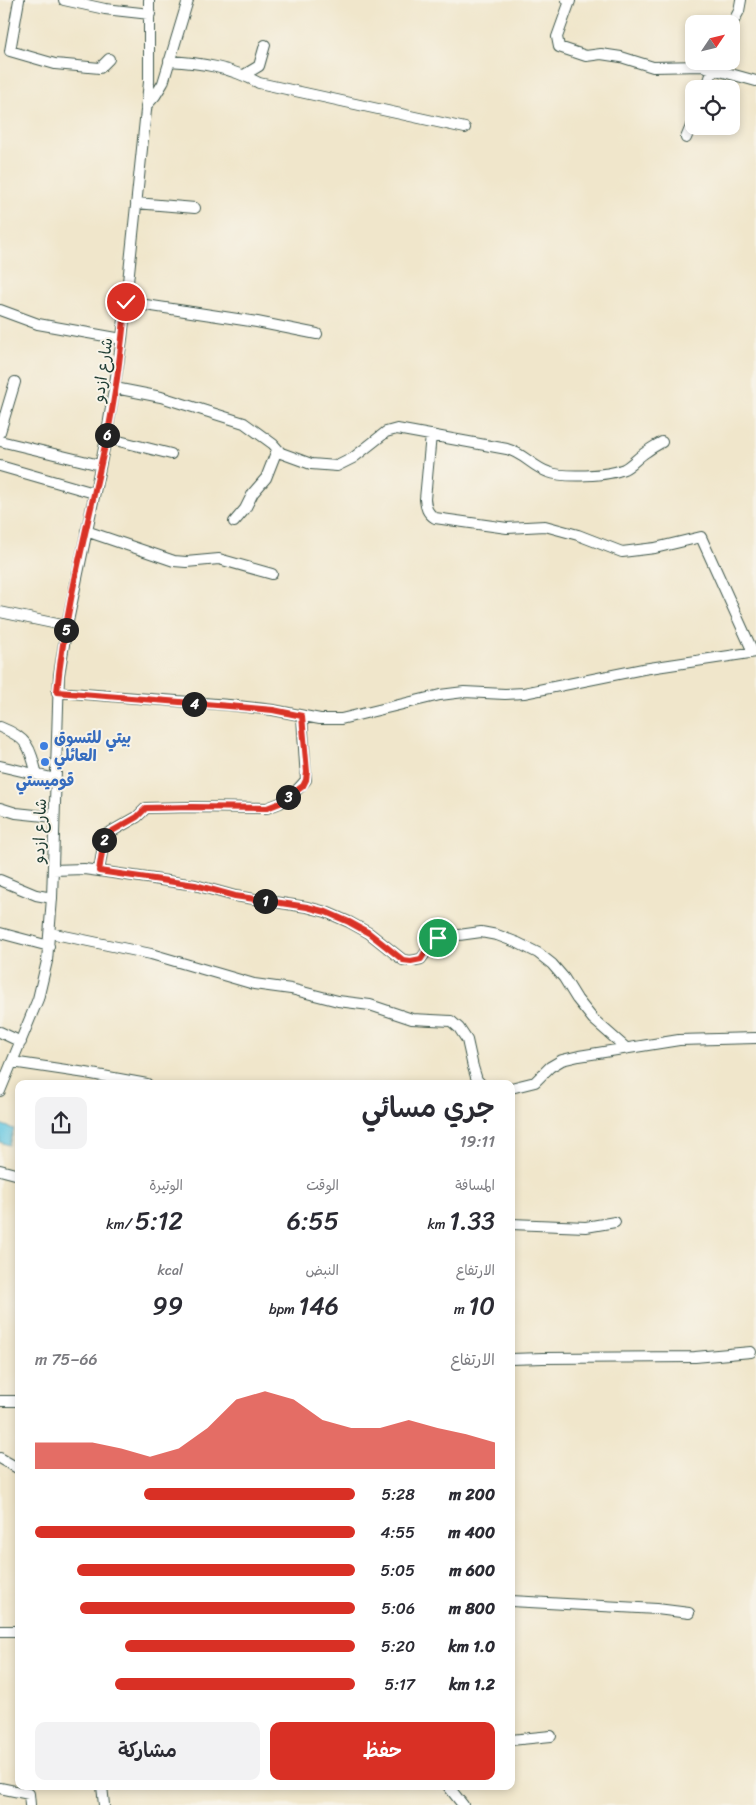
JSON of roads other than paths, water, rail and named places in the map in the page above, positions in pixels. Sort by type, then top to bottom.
[{"type":"street","points":[[19,0],[10,51],[55,64],[79,67],[100,68],[109,59]]},
{"type":"street","points":[[64,0],[105,9],[150,14]]},
{"type":"street","name":"شارع ازدو","points":[[0,1091],[39,994],[49,946],[56,779],[57,692],[67,626],[106,438],[122,339],[150,62],[149,0]]},
{"type":"street","points":[[146,106],[156,96],[163,83],[188,0]]},
{"type":"street","points":[[569,0],[557,37],[558,47],[586,56],[601,54],[620,57],[653,67],[685,66]]},
{"type":"street","points":[[737,15],[741,0]]},
{"type":"street","points":[[244,75],[259,66],[265,46]]},
{"type":"street","points":[[169,61],[204,63],[244,75],[259,83],[465,128]]},
{"type":"street","points":[[727,70],[756,82]]},
{"type":"street","points":[[136,203],[195,208]]},
{"type":"street","points":[[126,302],[258,322],[317,334]]},
{"type":"street","points":[[0,310],[38,324],[122,339]]},
{"type":"street","points":[[0,432],[15,382]]},
{"type":"street","points":[[115,388],[161,397],[244,423],[273,444],[277,450],[287,456],[311,464],[337,466],[353,458],[386,432],[397,429],[515,451],[536,467],[547,472],[572,476],[605,474],[620,470],[662,442]]},
{"type":"street","points":[[57,692],[246,707],[320,719],[341,719],[440,695],[464,692],[524,693],[643,669],[755,652],[701,537],[655,548],[622,552],[578,535],[545,526],[506,528],[435,518],[429,514],[424,499],[431,435]]},
{"type":"street","points":[[106,438],[171,454]]},
{"type":"street","points":[[0,441],[100,465]]},
{"type":"street","points":[[234,522],[245,509],[253,493],[266,478],[277,450]]},
{"type":"street","points":[[0,466],[94,493]]},
{"type":"street","points":[[86,531],[174,561],[186,562],[219,559],[272,574]]},
{"type":"street","points":[[0,612],[67,626]]},
{"type":"street","points":[[99,871],[104,840],[107,834],[137,817],[146,808],[267,808],[280,803],[296,791],[306,780],[307,772],[302,716]]},
{"type":"street","points":[[0,727],[18,735],[26,744],[37,775]]},
{"type":"street","points":[[0,766],[56,779]]},
{"type":"street","points":[[0,808],[16,813],[54,817]]},
{"type":"street","points":[[53,870],[99,871],[195,885],[235,896],[307,907],[326,912],[369,933],[403,960],[421,959],[430,944],[438,938],[481,932],[497,935],[538,953],[552,964],[593,1019],[626,1048]]},
{"type":"street","points":[[0,880],[36,895],[52,898]]},
{"type":"street","points":[[0,933],[49,946]]},
{"type":"street","points":[[50,933],[151,954],[254,984],[291,989],[338,1001],[370,1005],[412,1019],[451,1022],[459,1028],[467,1040],[477,1080]]},
{"type":"street","points":[[0,1032],[21,1042]]},
{"type":"street","points":[[515,1087],[534,1082],[550,1067],[562,1060],[679,1040],[756,1038]]},
{"type":"street","points":[[12,1062],[116,1080]]},
{"type":"street","points":[[0,1170],[15,1174]]},
{"type":"street","points":[[0,1176],[15,1180]]},
{"type":"street","points":[[515,1224],[586,1227],[615,1222]]},
{"type":"street","points":[[515,1359],[694,1357],[751,1352]]},
{"type":"street","points":[[0,1401],[15,1401]]},
{"type":"street","points":[[0,1458],[15,1467]]},
{"type":"street","points":[[515,1602],[657,1609],[689,1613]]},
{"type":"street","points":[[0,1630],[15,1632]]},
{"type":"street","points":[[515,1740],[551,1736]]},
{"type":"street","points":[[0,1788],[28,1794],[30,1805]]},
{"type":"street","points":[[102,1790],[104,1805]]},
{"type":"street","points":[[451,1790],[463,1805]]},
{"type":"water","points":[[0,1124],[14,1129],[9,1145],[0,1142]]},
{"type":"place","name":"بيتي للتسوق العائلي","points":[[44,746]]},
{"type":"place","name":"قوميستي","points":[[45,762]]}]
